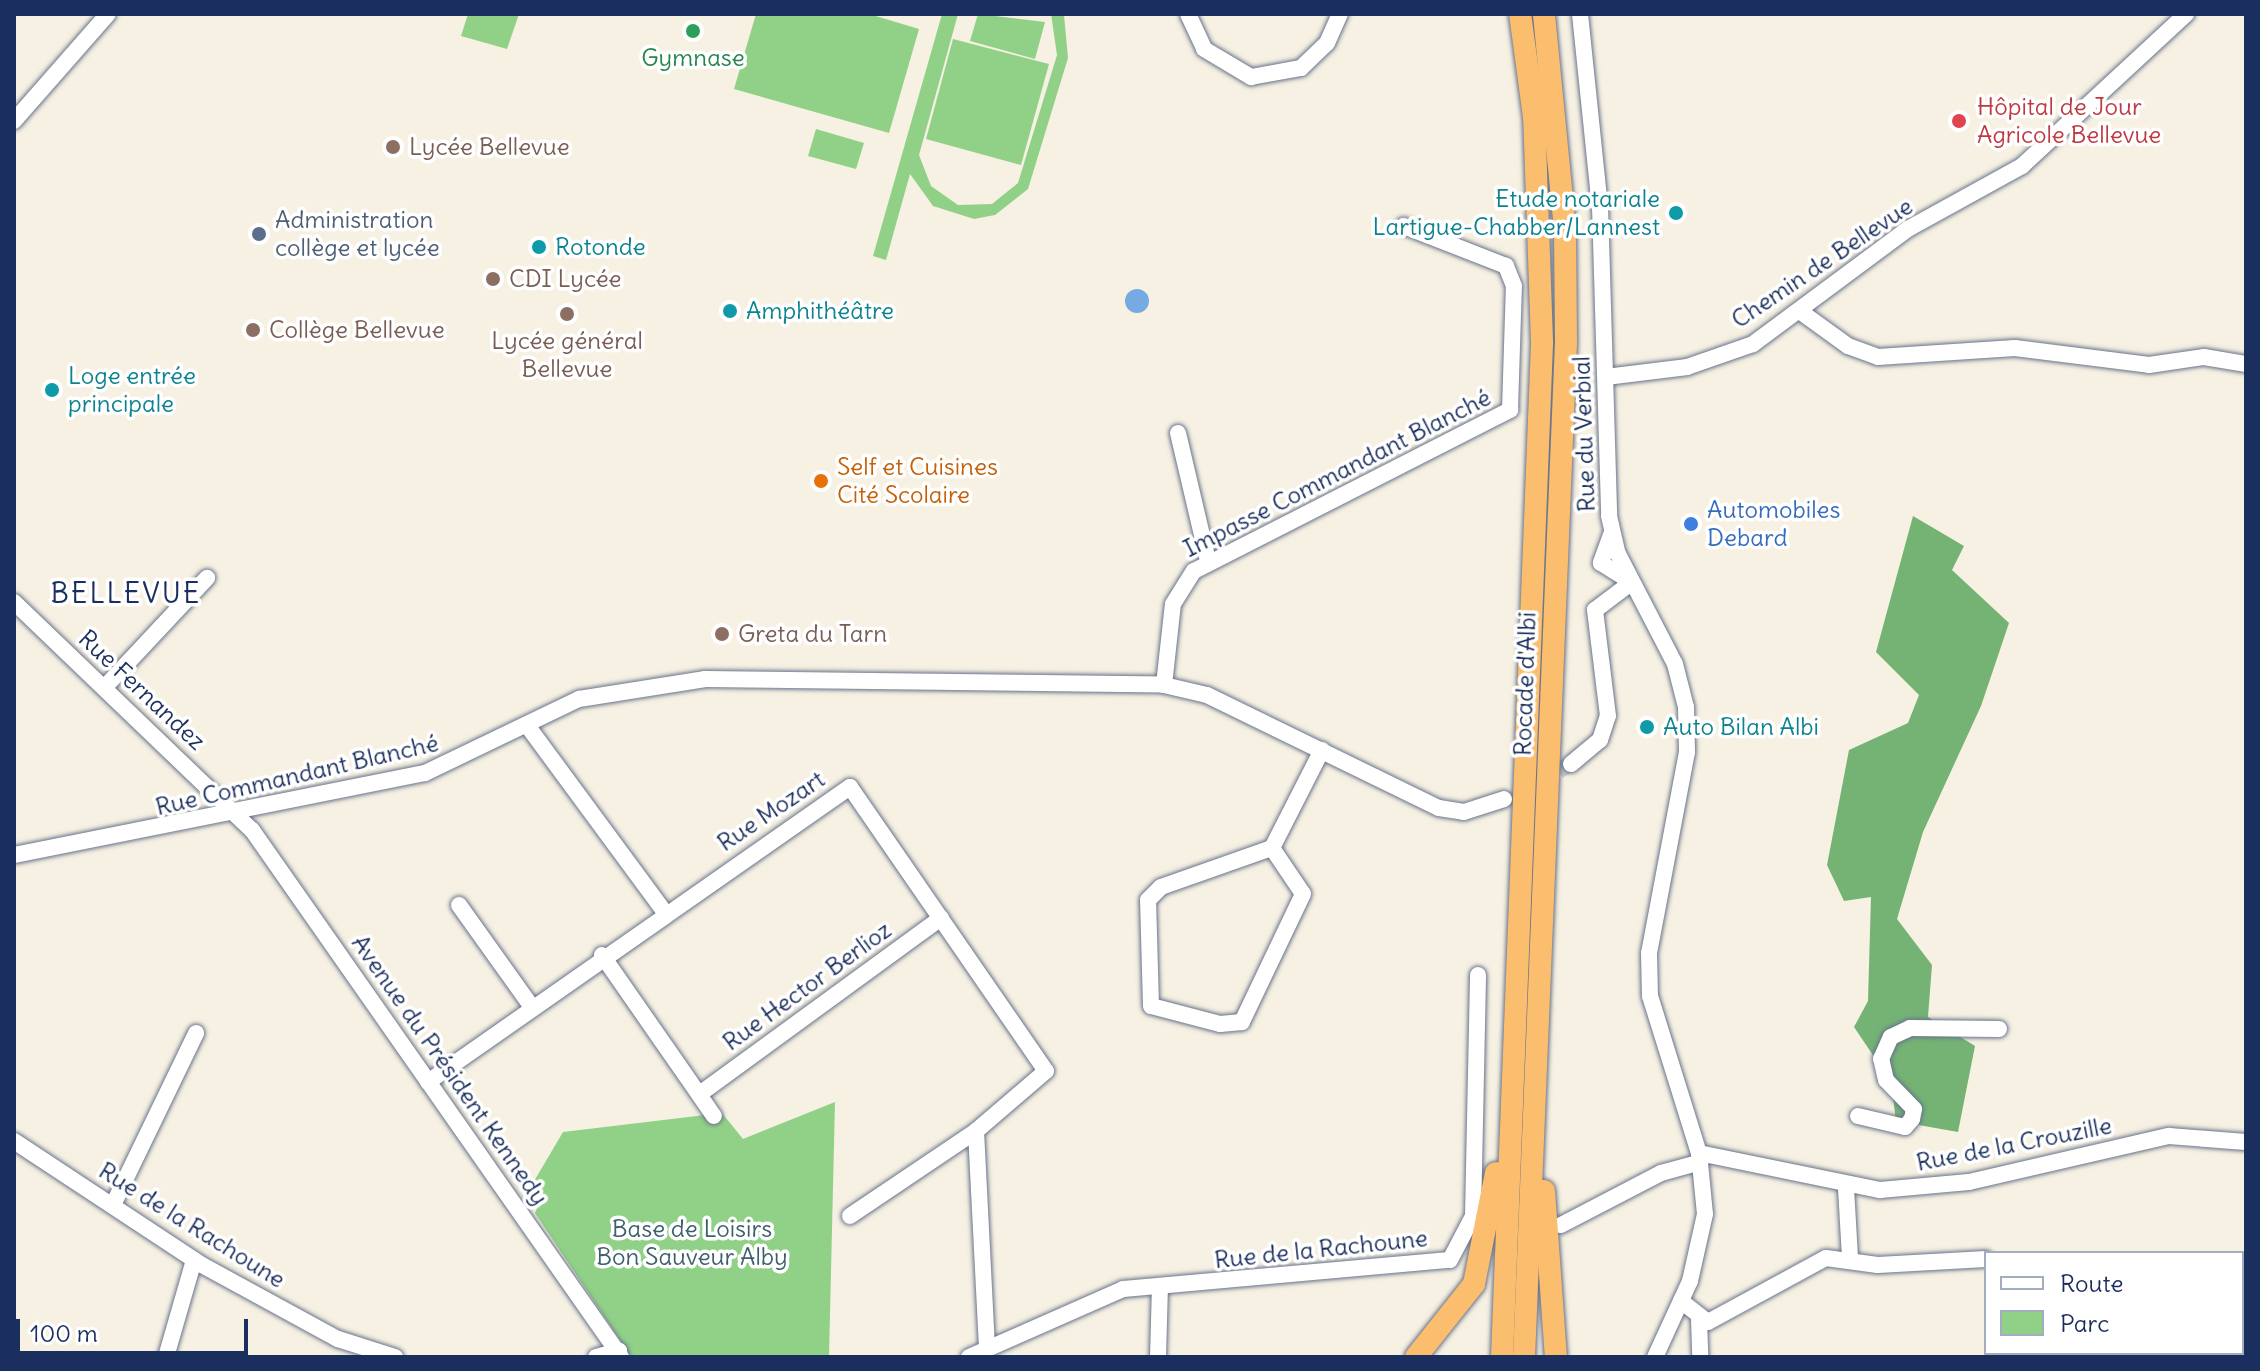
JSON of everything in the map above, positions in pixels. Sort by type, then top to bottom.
[{"type":"highway","name":"Rocade d'Albi","points":[[1502,1357],[1542,342],[1534,117],[1520,14]]},
{"type":"highway","name":"Rocade d'Albi","points":[[1524,1357],[1566,342],[1565,229],[1544,14]]},
{"type":"highway","points":[[1416,1357],[1454,1319],[1474,1284],[1512,1114]]},
{"type":"highway","points":[[1533,1140],[1543,1157],[1556,1357]]},
{"type":"street","points":[[14,121],[108,14]]},
{"type":"street","points":[[1188,14],[1204,49],[1251,77],[1301,68],[1327,43],[1340,14]]},
{"type":"street","name":"Rue du Verbial","points":[[1580,14],[1594,120],[1612,532],[1632,582],[1661,630],[1686,707],[1687,752],[1649,953],[1650,996],[1700,1158],[1702,1240],[1681,1301],[1655,1357]]},
{"type":"street","name":"Chemin de Bellevue","points":[[1606,377],[1687,367],[1753,344],[1801,312],[1856,263],[2022,166],[2186,14]]},
{"type":"street","name":"Impasse Commandant Blanché","points":[[1164,685],[1173,604],[1183,583],[1208,561],[1510,410],[1514,286],[1506,266],[1404,226]]},
{"type":"street","points":[[1801,312],[1848,346],[1878,357],[2015,348],[2149,365],[2204,357],[2246,364]]},
{"type":"street","points":[[1178,433],[1208,561]]},
{"type":"street","points":[[104,688],[207,578]]},
{"type":"street","points":[[1571,764],[1600,740],[1608,716],[1595,610],[1632,582]]},
{"type":"street","name":"Rue Fernandez","points":[[14,602],[237,813]]},
{"type":"street","name":"Rue Commandant Blanché","points":[[14,855],[237,813],[425,773],[529,728],[579,699],[705,679],[1164,685],[1207,695],[1439,808],[1464,812],[1504,799]]},
{"type":"street","points":[[428,1082],[664,911],[529,728]]},
{"type":"street","points":[[1272,848],[1303,894],[1242,1022],[1220,1024],[1151,1006],[1148,900],[1161,887],[1272,848],[1322,750]]},
{"type":"street","name":"Rue Mozart","points":[[664,911],[850,787],[1046,1071],[976,1131],[850,1216]]},
{"type":"street","name":"Avenue du Président Kennedy","points":[[237,813],[620,1354]]},
{"type":"street","points":[[459,905],[531,1006]]},
{"type":"street","name":"Rue Hector Berlioz","points":[[701,1093],[941,918]]},
{"type":"street","points":[[602,955],[701,1093],[714,1116]]},
{"type":"street","name":"Rue de la Rachoune","points":[[969,1357],[1113,1292],[1450,1260],[1473,1216],[1478,975]]},
{"type":"street","points":[[1858,1116],[1905,1127],[1912,1119],[1914,1109],[1886,1080],[1881,1059],[1891,1037],[1910,1028],[1999,1029]]},
{"type":"street","points":[[113,1205],[196,1033]]},
{"type":"street","points":[[976,1131],[987,1347]]},
{"type":"street","name":"Rue de la Crouzille","points":[[1700,1158],[1732,1155],[1846,1188],[1969,1182],[2169,1136],[2246,1142]]},
{"type":"street","name":"Rue de la Rachoune","points":[[14,1141],[194,1260],[338,1339],[395,1357]]},
{"type":"street","points":[[1561,1225],[1661,1173],[1700,1158]]},
{"type":"street","points":[[1846,1188],[1850,1258]]},
{"type":"street","points":[[1681,1301],[1699,1319],[1708,1322],[1826,1258],[1850,1258],[1878,1265],[1984,1259]]},
{"type":"street","points":[[166,1357],[194,1260]]},
{"type":"street","points":[[1158,1357],[1160,1287]]},
{"type":"street","points":[[1699,1319],[1700,1357]]},
{"type":"street","points":[[596,1357],[620,1354]]},
{"type":"green space","points":[[468,14],[519,14],[507,49],[461,36]]},
{"type":"green space","points":[[756,14],[869,14],[919,29],[889,133],[734,89]]},
{"type":"green space","points":[[942,14],[958,14],[919,155],[931,186],[958,205],[992,204],[1018,183],[1057,55],[1051,14],[1064,15],[1068,58],[1028,189],[995,215],[974,219],[933,206],[910,174],[886,260],[873,256]]},
{"type":"green space","points":[[978,14],[1045,22],[1035,59],[970,41]]},
{"type":"green space","points":[[953,39],[1049,64],[1021,165],[926,139]]},
{"type":"green space","points":[[816,129],[864,143],[856,169],[808,156]]},
{"type":"green space","points":[[1913,516],[1964,546],[1952,570],[2009,623],[1981,706],[1923,832],[1897,919],[1932,965],[1928,1017],[1975,1046],[1958,1132],[1896,1121],[1891,1082],[1854,1027],[1868,1001],[1871,897],[1844,901],[1827,865],[1849,750],[1908,723],[1919,695],[1876,652]]},
{"type":"green space","name":"Base de Loisirs Bon Sauveur Alby","points":[[835,1102],[829,1357],[630,1355],[535,1213],[541,1198],[533,1183],[563,1132],[722,1113],[743,1139]]},
{"type":"water","points":[[1137,289],[1146,292],[1149,301],[1146,310],[1137,313],[1128,310],[1125,301],[1128,292]]},
{"type":"tunnel","points":[[1516,793],[1571,764]]},
{"type":"place","name":"Gymnase","points":[[693,31]]},
{"type":"place","name":"Hôpital de Jour Agricole Bellevue","points":[[1959,121]]},
{"type":"place","name":"Lycée Bellevue","points":[[393,147]]},
{"type":"place","name":"Etude notariale Lartigue-Chabber/Lannest","points":[[1676,213]]},
{"type":"place","name":"Administration collège et lycée","points":[[259,234]]},
{"type":"place","name":"Rotonde","points":[[539,247]]},
{"type":"place","name":"CDI Lycée","points":[[493,279]]},
{"type":"place","name":"Amphithéâtre","points":[[730,311]]},
{"type":"place","name":"Lycée général Bellevue","points":[[567,314]]},
{"type":"place","name":"Collège Bellevue","points":[[253,330]]},
{"type":"place","name":"Loge entrée principale","points":[[52,390]]},
{"type":"place","name":"Self et Cuisines Cité Scolaire","points":[[821,481]]},
{"type":"place","name":"Automobiles Debard","points":[[1691,524]]},
{"type":"place","name":"Greta du Tarn","points":[[722,634]]},
{"type":"place","name":"Auto Bilan Albi","points":[[1647,727]]},
{"type":"district","name":"BELLEVUE","points":[[126,593]]}]
